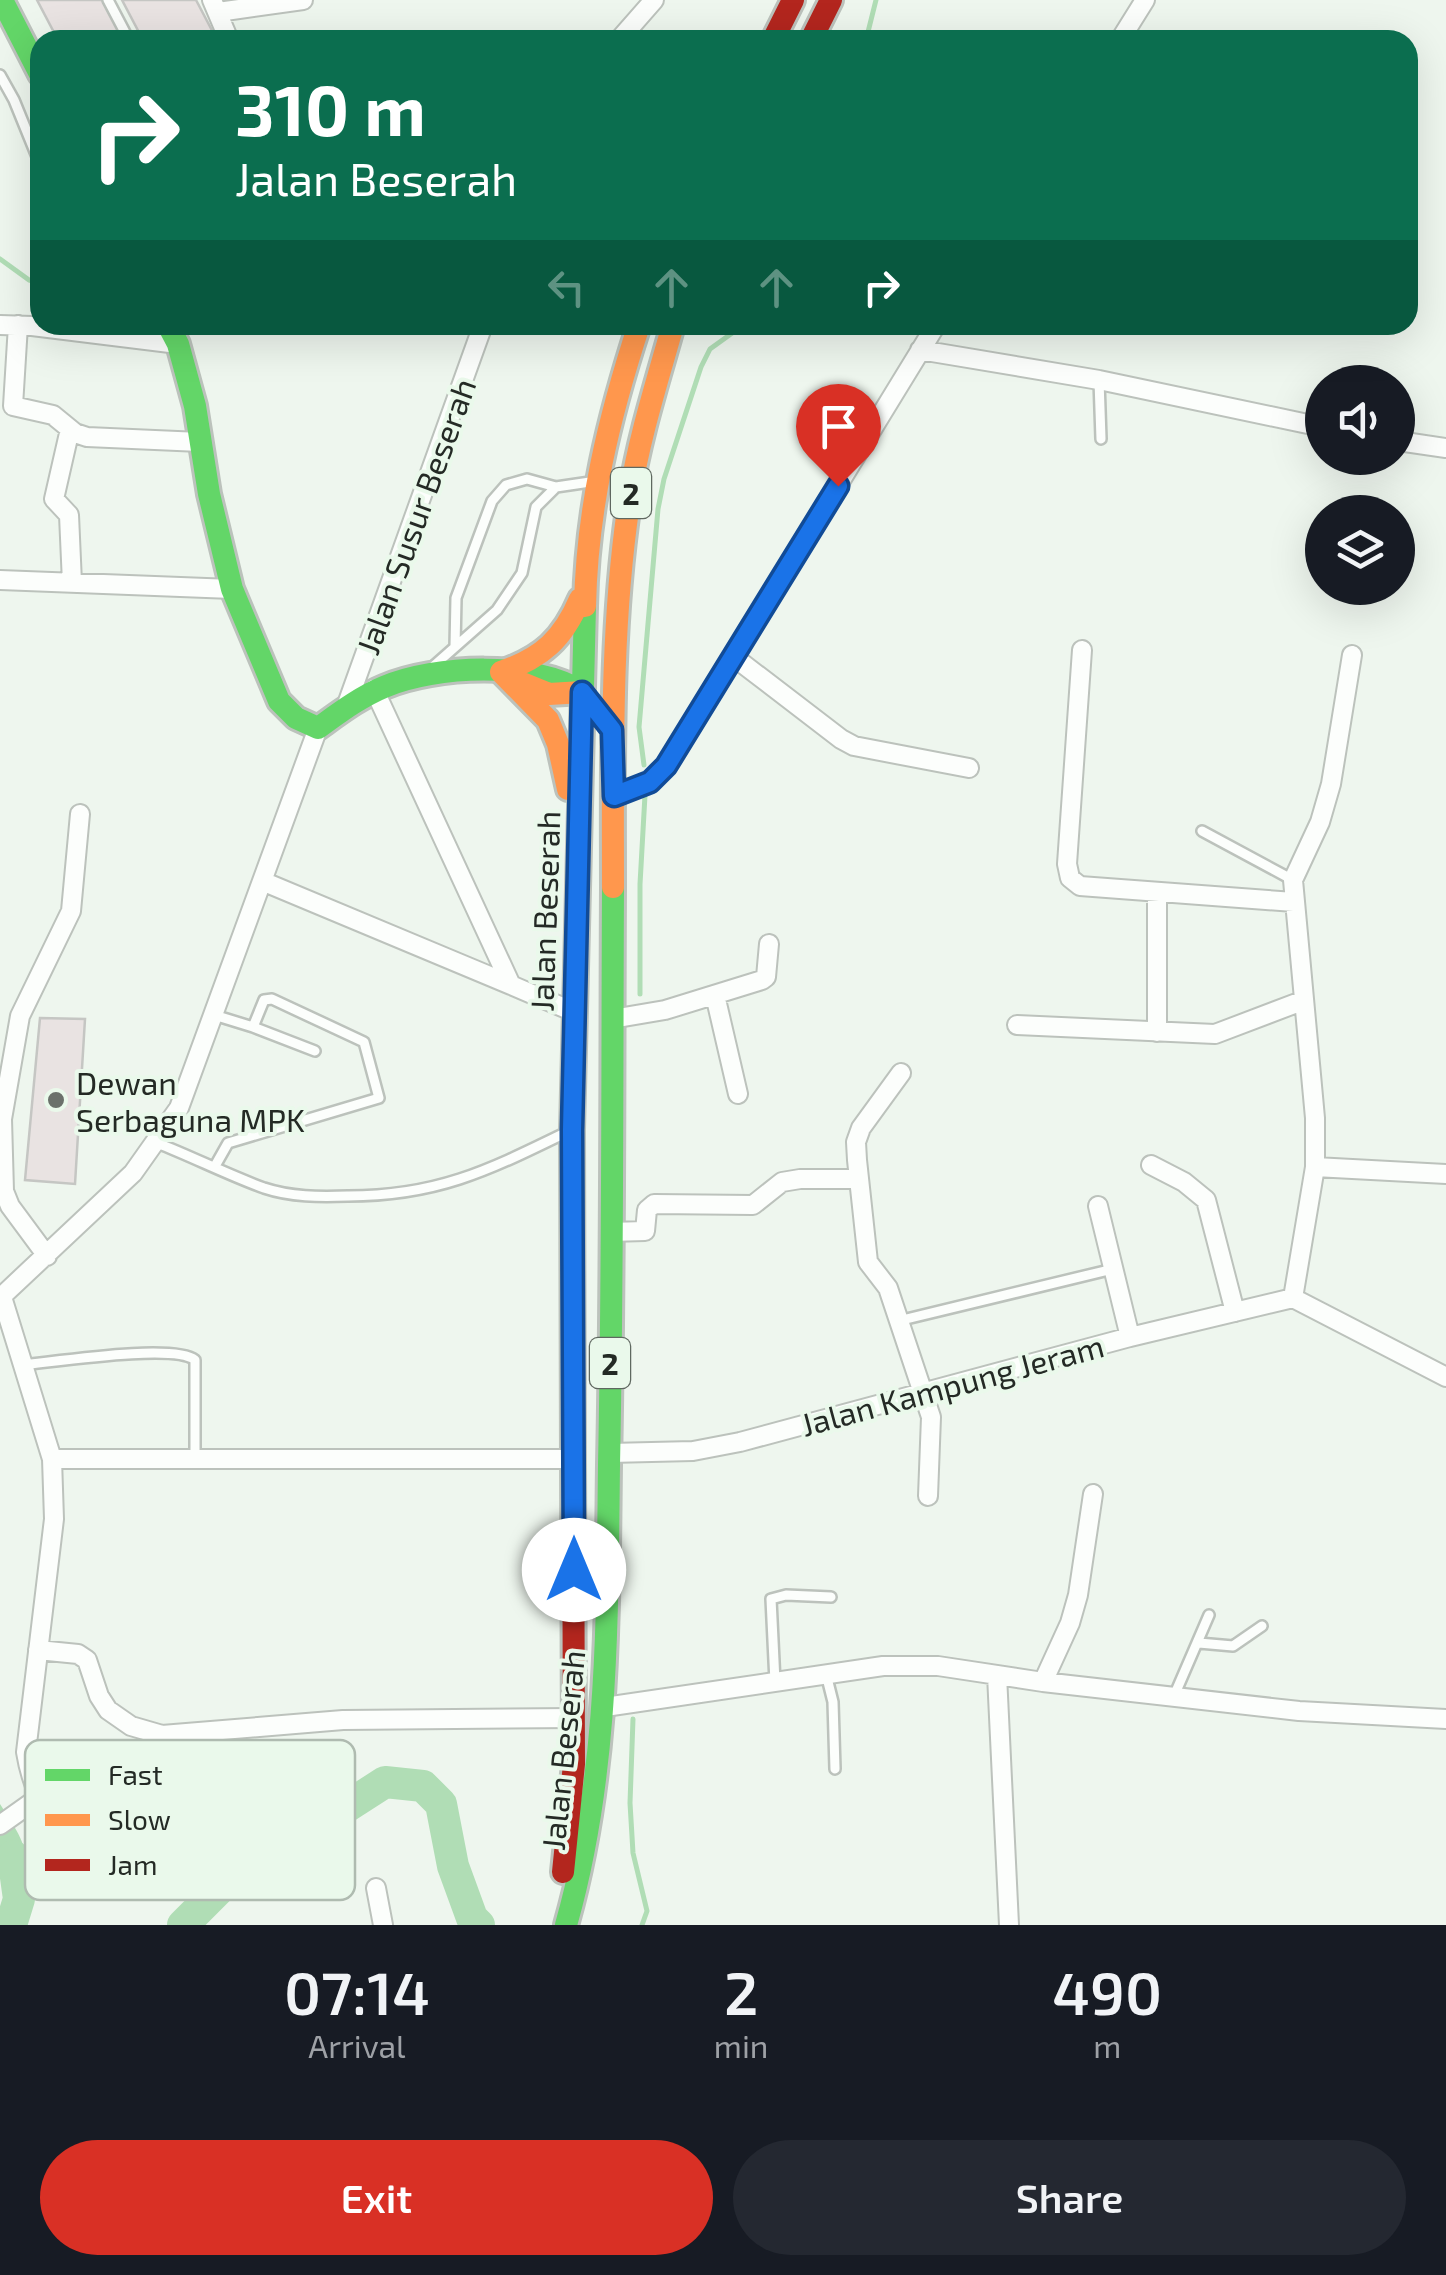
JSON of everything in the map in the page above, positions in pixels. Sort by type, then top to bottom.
[{"type":"main road","points":[[2,0],[6,23],[30,59]]},
{"type":"main road","points":[[778,30],[793,0]]},
{"type":"main road","points":[[816,30],[831,0]]},
{"type":"main road","points":[[173,335],[195,406],[232,589],[279,701],[300,723],[318,728],[374,689],[427,672],[501,672],[543,673],[562,678],[582,692],[612,730]]},
{"type":"main road","name":"Jalan Beserah","points":[[557,1925],[574,1764],[572,1130],[586,587],[596,480],[636,335]]},
{"type":"main road","name":"Jalan Beserah","points":[[566,1925],[578,1888],[590,1824],[605,1708],[610,1453],[612,730],[616,665],[630,496],[650,404],[671,335]]},
{"type":"main road","points":[[501,672],[534,662],[548,652],[573,618],[586,587]]},
{"type":"main road","points":[[582,692],[616,665]]},
{"type":"main road","points":[[501,672],[548,720],[558,744],[579,841]]},
{"type":"street","points":[[225,30],[215,6],[303,0]]},
{"type":"street","points":[[628,30],[654,0]]},
{"type":"street","points":[[1126,30],[1145,0]]},
{"type":"street","points":[[9,325],[13,406],[53,415],[87,437],[200,442]]},
{"type":"street","name":"Jalan Susur Beserah","points":[[346,707],[479,335]]},
{"type":"street","points":[[614,796],[650,782],[666,766],[930,335]]},
{"type":"street","points":[[920,350],[1099,380],[1305,423]]},
{"type":"street","points":[[70,428],[54,499],[69,515],[72,583]]},
{"type":"street","points":[[1415,443],[1446,448]]},
{"type":"street","points":[[0,580],[232,589]]},
{"type":"street","points":[[1082,650],[1067,864],[1070,878],[1080,886],[1294,902]]},
{"type":"street","points":[[1352,655],[1331,784],[1320,822],[1293,880],[1315,1118],[1315,1167],[1293,1298],[1446,1378]]},
{"type":"street","points":[[734,657],[854,746],[969,768]]},
{"type":"street","points":[[374,689],[511,985]]},
{"type":"street","points":[[27,1740],[54,1519],[52,1459],[1,1298],[134,1173],[184,1097],[318,728]]},
{"type":"street","points":[[48,1256],[10,1206],[4,1190],[1,1119],[20,1016],[71,910],[80,814]]},
{"type":"street","points":[[262,881],[574,1012]]},
{"type":"street","points":[[1156,1032],[1158,892]]},
{"type":"street","points":[[612,1019],[665,1010],[766,978],[769,944]]},
{"type":"street","points":[[715,995],[738,1094]]},
{"type":"street","points":[[1017,1025],[1215,1034],[1302,1001]]},
{"type":"street","points":[[901,1074],[861,1128],[856,1142],[868,1262],[888,1288],[931,1417],[928,1496]]},
{"type":"street","points":[[1151,1165],[1184,1182],[1206,1200],[1234,1312]]},
{"type":"street","points":[[1315,1167],[1446,1174]]},
{"type":"street","points":[[610,1232],[645,1231],[646,1210],[654,1204],[753,1204],[782,1182],[800,1178],[859,1179]]},
{"type":"street","points":[[1098,1206],[1130,1337]]},
{"type":"street","name":"Jalan Kampung Jeram","points":[[610,1453],[693,1452],[724,1446],[924,1390],[1293,1298]]},
{"type":"street","points":[[52,1459],[575,1459]]},
{"type":"street","points":[[1043,1682],[1074,1609],[1093,1494]]},
{"type":"street","points":[[38,1650],[78,1654],[87,1660],[108,1710],[131,1726],[162,1735],[342,1720],[574,1718]]},
{"type":"street","points":[[605,1708],[882,1666],[938,1666],[1043,1682],[1299,1710],[1446,1720]]},
{"type":"street","points":[[997,1676],[1009,1925]]},
{"type":"street","points":[[0,1826],[25,1808]]},
{"type":"street","points":[[376,1888],[383,1925]]},
{"type":"lane","points":[[108,0],[124,30]]},
{"type":"lane","points":[[0,75],[30,139]]},
{"type":"lane","points":[[1099,380],[1101,439]]},
{"type":"lane","points":[[455,647],[456,598],[492,501],[506,485],[528,480],[556,487],[596,480]]},
{"type":"lane","points":[[427,672],[497,610],[522,573],[536,507],[556,487]]},
{"type":"lane","points":[[1202,832],[1293,880]]},
{"type":"lane","points":[[216,1166],[228,1144],[379,1098],[364,1042],[272,999],[264,1000],[254,1027]]},
{"type":"lane","points":[[214,1015],[316,1051]]},
{"type":"lane","points":[[157,1143],[266,1188],[306,1197],[380,1196],[416,1192],[479,1175],[572,1130]]},
{"type":"lane","points":[[898,1321],[1113,1269]]},
{"type":"lane","points":[[22,1365],[148,1353],[188,1354],[196,1360],[195,1459]]},
{"type":"lane","points":[[775,1682],[771,1599],[786,1595],[831,1597]]},
{"type":"lane","points":[[1174,1696],[1209,1614]]},
{"type":"lane","points":[[1199,1643],[1233,1646],[1262,1626]]},
{"type":"lane","points":[[826,1674],[833,1702],[835,1769]]},
{"type":"shaded area","points":[[0,1804],[16,1829],[25,1854],[19,1899],[0,1870]]},
{"type":"building","points":[[37,0],[108,0],[124,30],[53,30]]},
{"type":"building","points":[[122,0],[196,0],[212,30],[138,30]]},
{"type":"building","name":"Dewan Serbaguna MPK","points":[[40,1018],[85,1019],[75,1184],[25,1180]]},
{"type":"waterway","points":[[868,30],[876,0]]},
{"type":"waterway","points":[[0,259],[30,280]]},
{"type":"waterway","points":[[644,765],[639,727],[658,509],[701,367],[710,349],[729,335]]},
{"type":"waterway","points":[[640,994],[645,795]]},
{"type":"waterway","points":[[633,1719],[630,1803],[633,1853],[647,1911],[642,1925]]},
{"type":"waterway","points":[[355,1801],[385,1782],[423,1786],[441,1804],[453,1866],[472,1918],[479,1925]]},
{"type":"waterway","points":[[11,1925],[19,1899],[13,1856]]},
{"type":"waterway","points":[[183,1925],[208,1900]]},
{"type":"traffic: fast","points":[[2,0],[30,55]]},
{"type":"traffic: fast","points":[[173,335],[195,406],[209,494],[232,589],[279,701],[296,718],[318,728],[384,687],[457,671],[538,675],[582,692]]},
{"type":"traffic: fast","points":[[573,1458],[572,1130],[585,606]]},
{"type":"traffic: fast","points":[[566,1925],[591,1811],[606,1639],[613,887]]},
{"type":"traffic: slow","points":[[585,606],[590,534],[602,463],[636,335]]},
{"type":"traffic: slow","points":[[613,887],[619,593],[638,453],[670,335]]},
{"type":"traffic: slow","points":[[568,789],[548,720],[501,672],[550,645],[580,599]]},
{"type":"traffic: slow","points":[[517,681],[549,694],[582,692]]},
{"type":"traffic: jam","points":[[778,30],[793,0]]},
{"type":"traffic: jam","points":[[816,30],[831,0]]},
{"type":"traffic: jam","points":[[563,1872],[574,1764],[573,1458]]},
{"type":"place","name":"Dewan Serbaguna MPK","points":[[56,1100]]},
{"type":"route","points":[[574,1570],[572,1130],[582,692],[612,730],[614,796],[650,782],[666,766],[838,486]]}]
